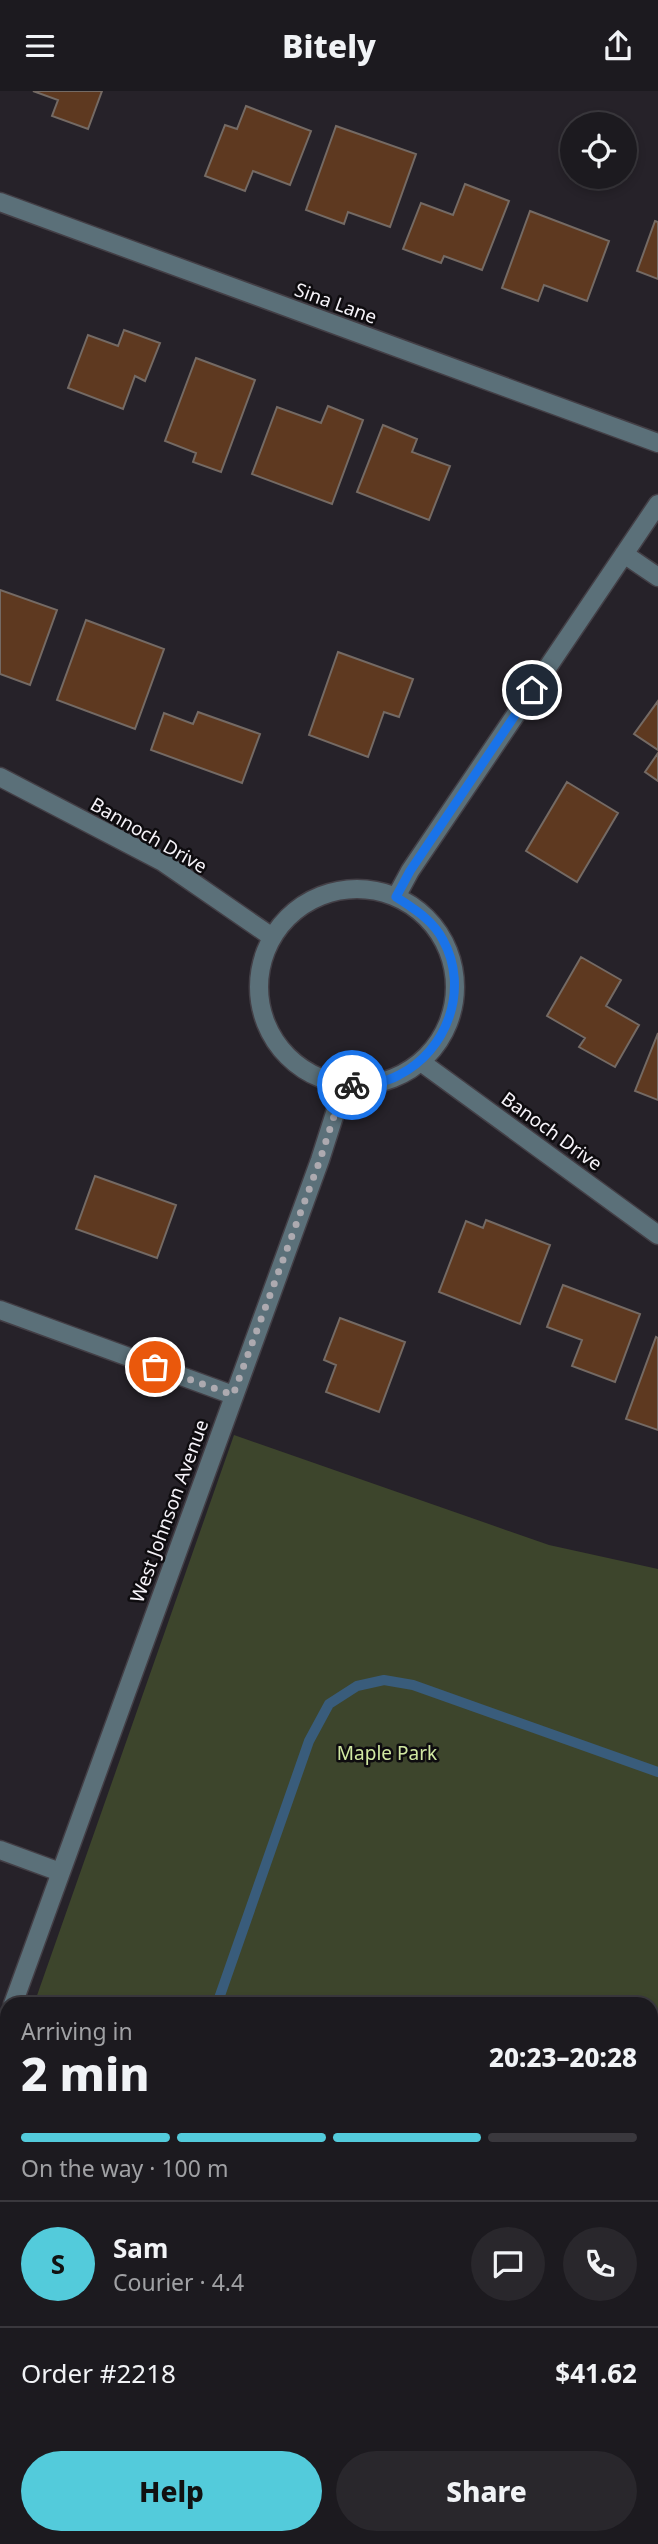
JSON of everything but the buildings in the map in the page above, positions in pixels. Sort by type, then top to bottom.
[{"type":"street","name":"Sina Lane","points":[[0,202],[658,443]]},
{"type":"street","points":[[396,897],[417,860],[658,504]]},
{"type":"street","points":[[624,554],[658,577]]},
{"type":"street","name":"Bannoch Drive","points":[[0,777],[163,862],[272,937]]},
{"type":"street","points":[[357,889],[396,897],[424,915],[444,941],[454,972],[454,1005],[442,1036],[421,1062],[398,1077],[371,1084],[344,1085],[320,1079],[299,1067],[282,1050],[269,1030],[261,1007],[259,983],[263,959],[272,937],[285,921],[317,897],[336,891],[357,889]]},
{"type":"street","name":"Banoch Drive","points":[[421,1062],[658,1235]]},
{"type":"street","name":"West Johnson Avenue","points":[[15,1997],[320,1160],[344,1085]]},
{"type":"street","points":[[0,1310],[233,1395]]},
{"type":"street","points":[[0,1850],[60,1871]]},
{"type":"green space","name":"Maple Park","points":[[234,1435],[549,1545],[658,1569],[658,1997],[36,1997]]},
{"type":"waterway","points":[[219,1997],[309,1741],[329,1704],[357,1686],[384,1680],[413,1685],[658,1772]]},
{"type":"way so far","points":[[155,1367],[233,1395],[320,1160],[344,1085],[352,1085]]},
{"type":"route","points":[[352,1085],[371,1084],[398,1077],[421,1062],[442,1036],[454,1005],[454,972],[444,941],[424,915],[396,897],[410,871],[532,690]]}]
